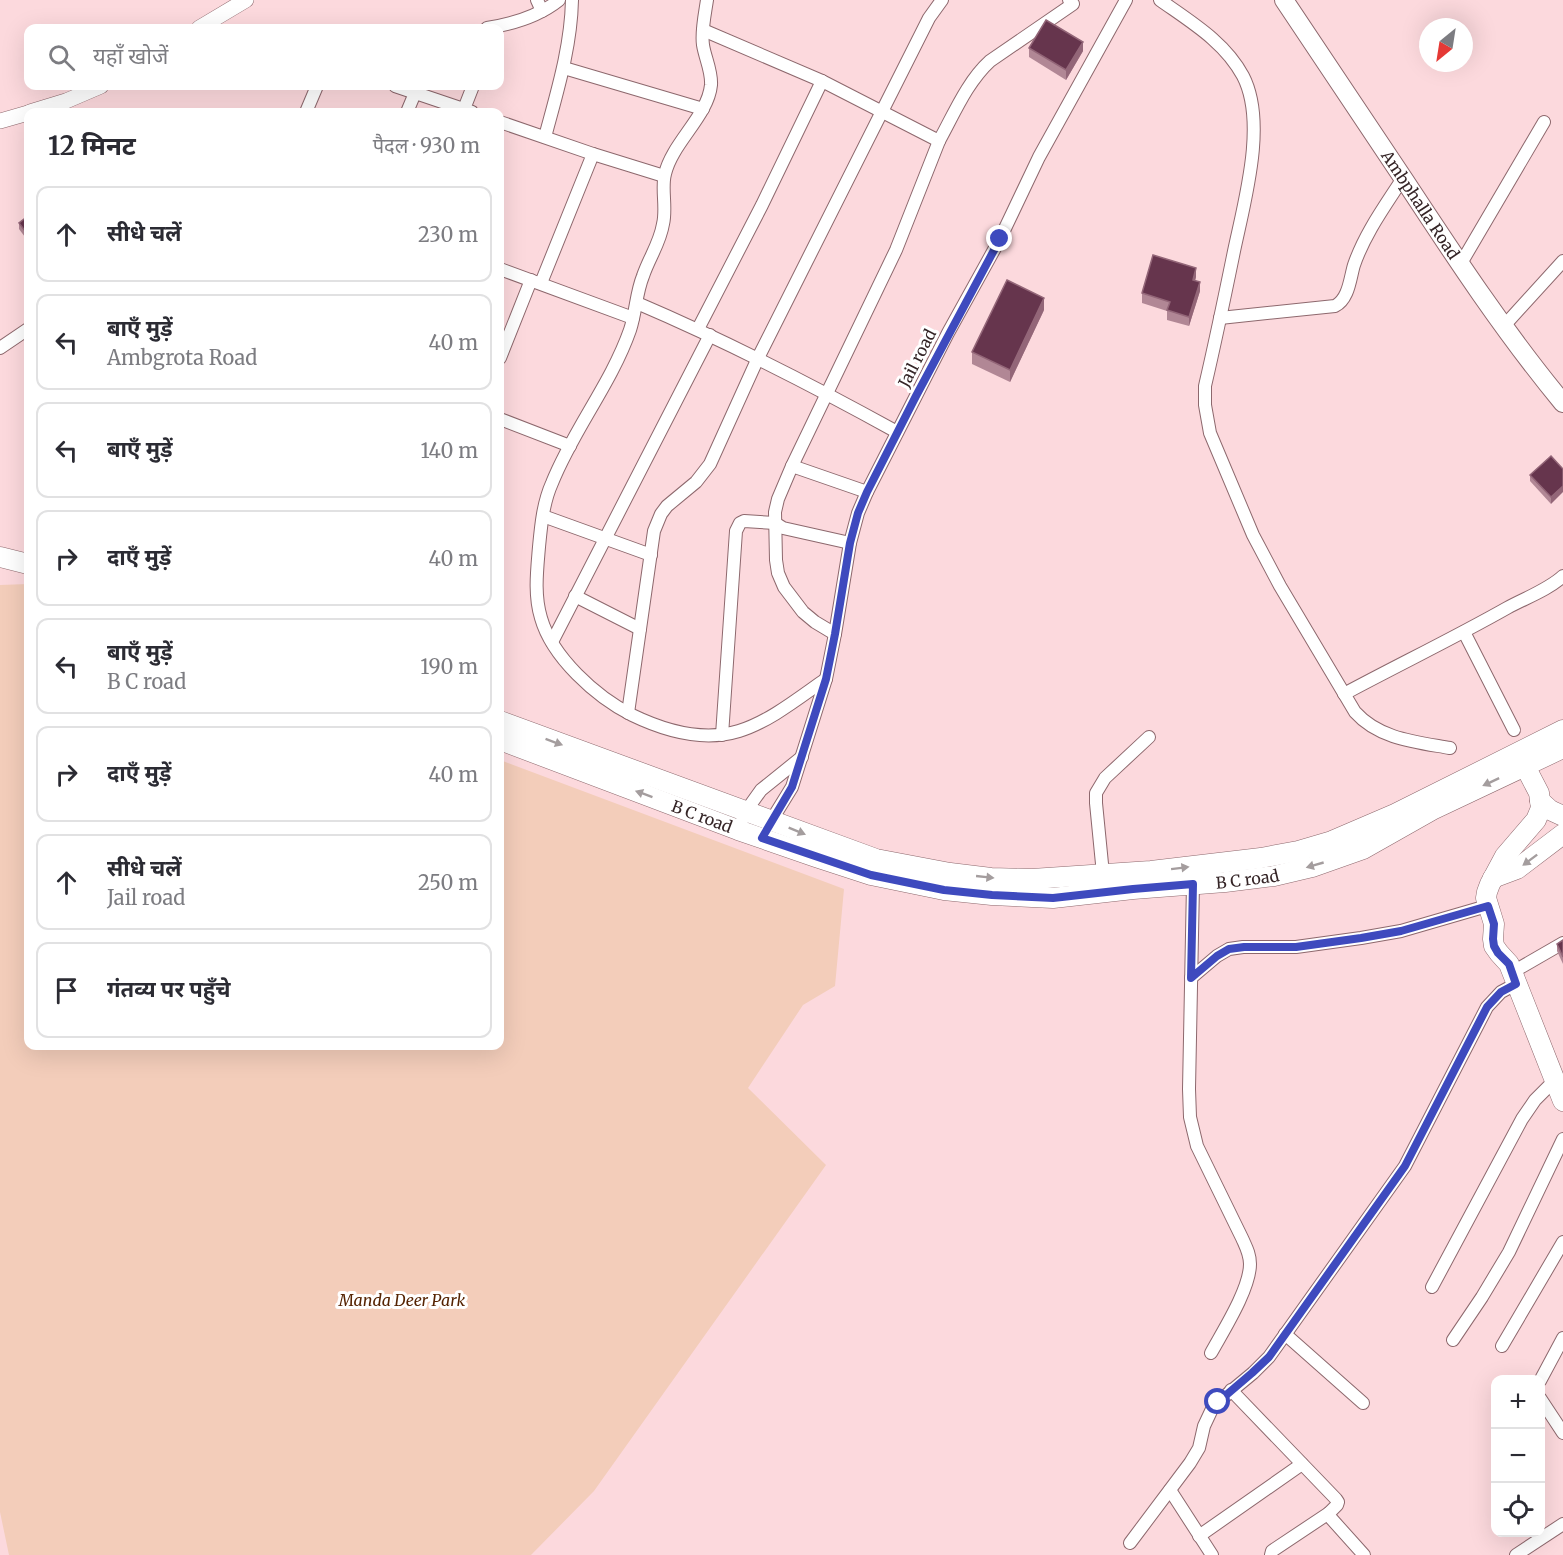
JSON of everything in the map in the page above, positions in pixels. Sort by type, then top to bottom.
[{"type":"main road","name":"Ambphalla Road","points":[[1284,0],[1460,265],[1503,327],[1563,403]]},
{"type":"main road","points":[[0,543],[24,549]]},
{"type":"main road","points":[[0,557],[24,563]]},
{"type":"main road","points":[[504,723],[876,859],[950,873],[991,878],[1032,879],[1151,871],[1261,858],[1298,851],[1332,841],[1521,760],[1563,730]]},
{"type":"main road","name":"B C road","points":[[504,742],[738,830],[871,875],[944,890],[1053,898],[1274,876],[1332,861],[1363,849],[1521,760],[1563,748]]},
{"type":"main road","points":[[1521,760],[1539,793],[1539,815],[1505,856],[1487,892],[1494,946],[1512,974],[1563,1101]]},
{"type":"main road","points":[[1540,801],[1550,810],[1563,816]]},
{"type":"main road","points":[[1493,878],[1517,869],[1563,834]]},
{"type":"street","points":[[206,24],[246,0]]},
{"type":"street","points":[[504,25],[518,22],[540,5],[560,0]]},
{"type":"street","points":[[545,137],[564,68],[572,22],[572,0]]},
{"type":"street","points":[[707,0],[703,45],[711,84],[709,96],[671,158],[664,176],[664,224],[643,275],[629,331],[609,375],[551,484],[543,516],[537,571],[540,617],[557,651],[575,672],[599,693],[628,713],[669,730],[697,735],[722,735],[741,731],[756,724],[826,679]]},
{"type":"street","points":[[628,713],[654,531],[661,514],[667,506],[696,482],[710,464],[758,358],[929,18],[942,0]]},
{"type":"street","name":"Jail road","points":[[762,838],[792,787],[826,679],[850,543],[858,513],[867,492],[948,333],[1000,239],[1045,147],[1126,0]]},
{"type":"street","points":[[1160,0],[1214,39],[1231,57],[1244,78],[1251,97],[1254,116],[1250,171],[1205,386],[1205,405],[1210,433],[1253,534],[1280,586],[1355,712],[1362,720],[1389,735],[1450,748]]},
{"type":"street","points":[[835,634],[803,612],[784,587],[778,573],[775,512],[778,499],[826,392],[896,250],[939,141],[969,87],[982,68],[990,61],[1073,1]]},
{"type":"street","points":[[703,30],[822,81],[939,141]]},
{"type":"street","points":[[564,68],[703,109]]},
{"type":"street","points":[[698,329],[822,81]]},
{"type":"street","points":[[43,108],[91,90]]},
{"type":"street","points":[[308,108],[315,90]]},
{"type":"street","points":[[406,90],[459,108]]},
{"type":"street","points":[[469,108],[472,90]]},
{"type":"street","points":[[409,108],[415,93]]},
{"type":"street","points":[[0,121],[24,114]]},
{"type":"street","points":[[1460,265],[1544,122]]},
{"type":"street","points":[[504,125],[664,176]]},
{"type":"street","points":[[504,349],[593,154]]},
{"type":"street","points":[[1220,318],[1341,304],[1367,235],[1403,178]]},
{"type":"street","points":[[1503,327],[1563,261]]},
{"type":"street","points":[[504,270],[633,318]]},
{"type":"street","points":[[637,303],[758,358],[826,392],[897,432]]},
{"type":"street","points":[[0,348],[24,331]]},
{"type":"street","points":[[552,642],[710,335]]},
{"type":"street","points":[[504,421],[570,446]]},
{"type":"street","points":[[792,466],[867,492]]},
{"type":"street","points":[[543,516],[651,555]]},
{"type":"street","points":[[722,735],[736,531],[740,523],[744,521],[775,523],[783,528],[850,543]]},
{"type":"street","points":[[1344,694],[1464,632],[1563,576]]},
{"type":"street","points":[[575,596],[640,629]]},
{"type":"street","points":[[1464,632],[1514,730]]},
{"type":"street","points":[[1103,874],[1096,793],[1105,778],[1149,737]]},
{"type":"street","points":[[738,830],[746,811],[760,790],[802,756]]},
{"type":"street","points":[[1193,884],[1189,1089],[1192,1131],[1200,1153],[1248,1251],[1250,1263],[1246,1286],[1211,1353]]},
{"type":"street","points":[[1191,978],[1229,949],[1296,947],[1491,915]]},
{"type":"street","points":[[1130,1543],[1190,1463],[1199,1448],[1204,1426],[1212,1409],[1269,1357],[1405,1166],[1487,1007],[1501,992],[1512,974],[1563,943]]},
{"type":"street","points":[[1432,1287],[1522,1119],[1535,1100],[1555,1080]]},
{"type":"street","points":[[1453,1340],[1509,1252],[1563,1139]]},
{"type":"street","points":[[1502,1346],[1563,1242]]},
{"type":"street","points":[[1285,1334],[1363,1403]]},
{"type":"street","points":[[1543,1375],[1563,1338]]},
{"type":"street","points":[[1232,1390],[1338,1502],[1329,1513],[1272,1551],[1271,1555]]},
{"type":"street","points":[[1545,1406],[1563,1433]]},
{"type":"street","points":[[1199,1536],[1302,1464]]},
{"type":"street","points":[[1170,1490],[1212,1555]]},
{"type":"street","points":[[1329,1513],[1364,1555]]},
{"type":"street","points":[[1523,1553],[1563,1524]]},
{"type":"green space","name":"Manda Deer Park","points":[[24,584],[24,1050],[504,1050],[504,762],[844,889],[835,986],[803,1005],[748,1088],[826,1165],[594,1491],[531,1555],[9,1555],[0,1512],[0,585]]},
{"type":"building","points":[[1046,20],[1083,42],[1066,70],[1029,48]]},
{"type":"building","points":[[24,219],[24,230],[19,223]]},
{"type":"building","points":[[1153,255],[1196,268],[1193,280],[1200,282],[1189,317],[1167,310],[1170,302],[1142,293]]},
{"type":"building","points":[[1007,280],[1044,298],[1010,370],[972,352]]},
{"type":"building","points":[[1551,456],[1563,469],[1563,486],[1551,497],[1530,475]]},
{"type":"building","points":[[1563,940],[1563,957],[1557,944]]},
{"type":"route","points":[[1000,239],[948,333],[858,513],[850,543],[826,679],[798,773],[783,805],[762,838],[871,875],[944,890],[1053,898],[1193,884],[1191,978],[1229,949],[1327,944],[1401,931],[1488,906],[1494,924],[1494,946],[1509,964],[1516,984],[1492,999],[1487,1007],[1405,1166],[1380,1203],[1269,1357],[1218,1402]]}]
